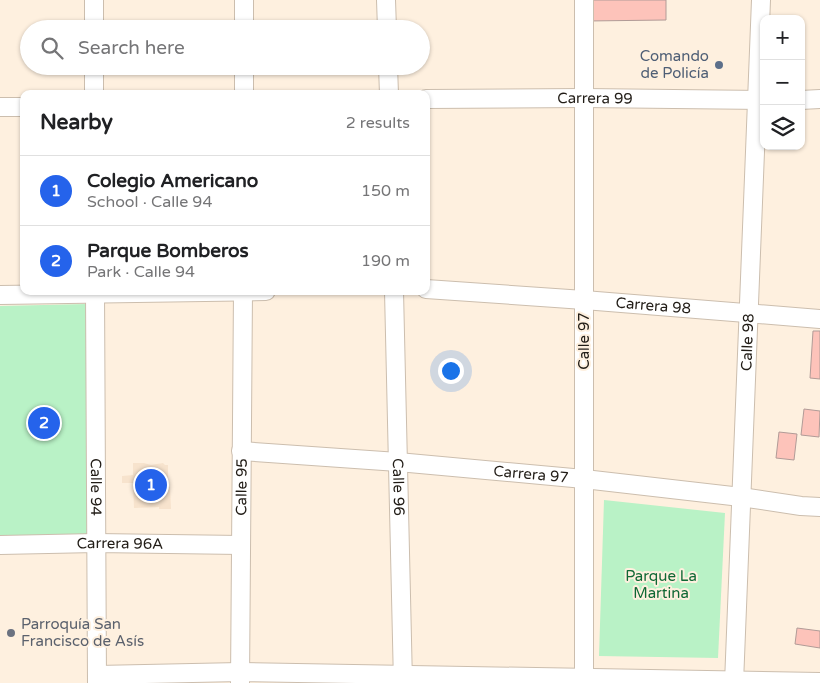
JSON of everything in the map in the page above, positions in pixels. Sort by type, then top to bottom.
[{"type":"street","points":[[94,0],[94,20]]},
{"type":"street","points":[[244,0],[244,20]]},
{"type":"street","points":[[386,0],[387,20]]},
{"type":"street","name":"Calle 97","points":[[584,0],[584,680]]},
{"type":"street","name":"Calle 98","points":[[760,60],[761,0]]},
{"type":"street","points":[[94,75],[94,90]]},
{"type":"street","points":[[244,75],[244,90]]},
{"type":"street","points":[[388,75],[389,90]]},
{"type":"street","name":"Carrera 99","points":[[430,99],[760,100]]},
{"type":"street","name":"Calle 98","points":[[734,682],[748,313],[760,100]]},
{"type":"street","points":[[805,100],[820,100]]},
{"type":"street","points":[[0,107],[20,107]]},
{"type":"street","name":"Carrera 98","points":[[430,289],[820,320]]},
{"type":"street","points":[[0,296],[24,295]]},
{"type":"street","name":"Calle 94","points":[[95,295],[97,679]]},
{"type":"street","name":"Calle 95","points":[[240,677],[242,295]]},
{"type":"street","name":"Calle 96","points":[[394,295],[403,679]]},
{"type":"street","name":"Carrera 97","points":[[241,451],[398,462],[584,479],[820,507]]},
{"type":"street","name":"Carrera 96A","points":[[0,545],[96,543],[241,545]]},
{"type":"street","points":[[97,679],[240,677],[820,682]]},
{"type":"shaded area","points":[[133,463],[151,465],[163,463],[168,465],[171,509],[159,509],[159,507],[134,508],[133,483],[122,483],[122,476],[133,475]]},
{"type":"green space","points":[[87,304],[91,539],[0,542],[0,306]]},
{"type":"green space","name":"Parque La Martina","points":[[604,500],[725,513],[718,658],[599,656]]},
{"type":"building","points":[[587,0],[666,0],[666,20],[587,21]]},
{"type":"building","points":[[813,331],[820,331],[820,379],[810,378]]},
{"type":"building","points":[[804,409],[820,411],[819,437],[801,435]]},
{"type":"building","points":[[779,432],[797,434],[794,460],[776,458]]},
{"type":"building","points":[[797,628],[820,631],[820,648],[795,644]]},
{"type":"place","name":"Comando de Policía","points":[[719,65]]},
{"type":"place","name":"Parque Bomberos","points":[[44,423]]},
{"type":"place","name":"Colegio Americano","points":[[151,485]]},
{"type":"place","name":"Parroquía San Francisco de Asís","points":[[11,633]]}]
